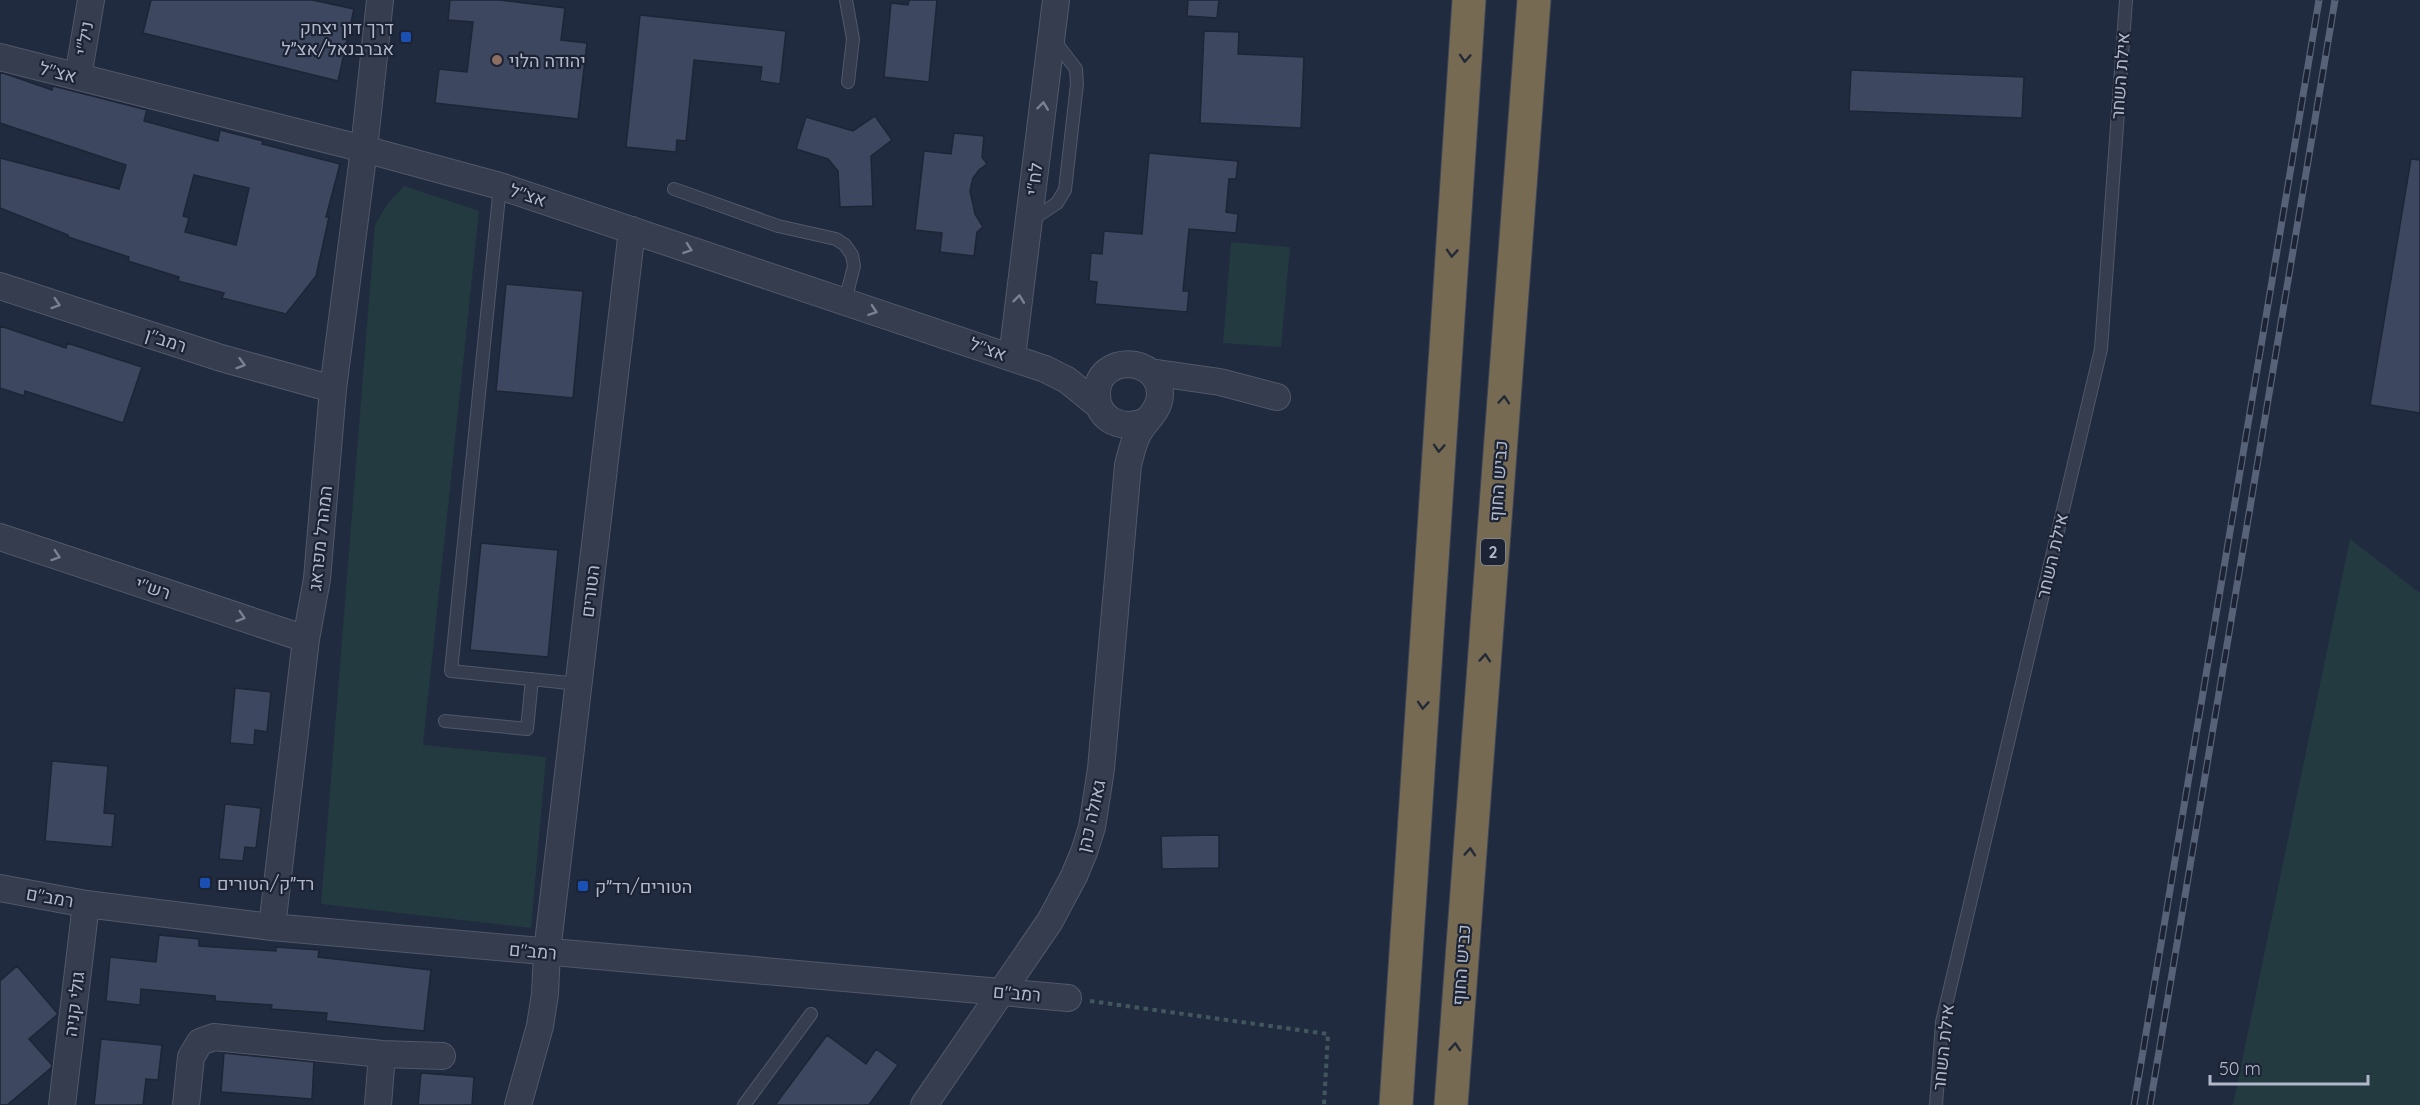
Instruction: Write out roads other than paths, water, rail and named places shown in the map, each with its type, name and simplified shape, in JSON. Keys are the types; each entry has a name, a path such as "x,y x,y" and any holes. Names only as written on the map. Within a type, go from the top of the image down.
{"highway":[{"path":"1396,1105 1469,0"},
{"name":"כביש החוף","path":"1451,1105 1534,0"}],"street":[{"name":"ניל\"י","path":"78,77 91,0"},
{"name":"המהרל מפראג","path":"272,927 306,639 317,579 333,389 364,149 380,0"},
{"name":"לח\"י","path":"1012,357 1056,0"},
{"name":"אצ\"ל","path":"0,57 364,149 500,186 1045,369 1067,380 1103,412"},
{"name":"הטורים","path":"518,1105 540,1026 545,994 547,952 632,230"},
{"name":"רמב\"ן","path":"0,286 221,358 333,389"},
{"path":"1199,379 1176,389 1136,425 1126,426 1116,424 1103,412 1097,389 1107,371 1117,365 1127,363 1137,364 1150,372 1199,379 1220,382 1277,397"},
{"name":"אצ\"ל","path":"1045,369 1081,369 1117,365"},
{"path":"1150,372 1158,385 1152,413"},
{"name":"גאולה כהן","path":"1103,412 1119,445 1127,483"},
{"name":"גאולה כהן","path":"924,1105 1003,992 1063,898 1074,876 1092,827 1101,769 1127,483 1137,434 1152,413"},
{"name":"רש\"י","path":"0,537 306,639"},
{"name":"רמב\"ם","path":"0,888 86,904 272,927 1068,998"},
{"name":"גולי קניה","path":"62,1105 86,904"},
{"path":"186,1105 191,1057 200,1042 214,1037 382,1054 442,1056"},
{"path":"378,1105 382,1054"}],"lane":[{"path":"846,0 853,39 848,82"},
{"name":"אילת השחר","path":"1936,1105 1942,1022 2101,349 2126,0"},
{"path":"500,186 451,671 579,684"},
{"path":"674,189 778,226 836,239 845,245 852,255 853,276 845,301"},
{"path":"446,721 527,729 532,679"},
{"path":"744,1105 811,1014"}],"railway":[{"path":"2134,1105 2319,0"},
{"path":"2150,1105 2335,0"}],"place":[{"name":"דרך דון יצחק אברבנאל/אצ״ל","path":"406,37"},
{"name":"יהודה הלוי","path":"497,60"},
{"name":"רד״ק/הטורים","path":"205,883"},
{"name":"הטורים/רד״ק","path":"583,886"}]}
